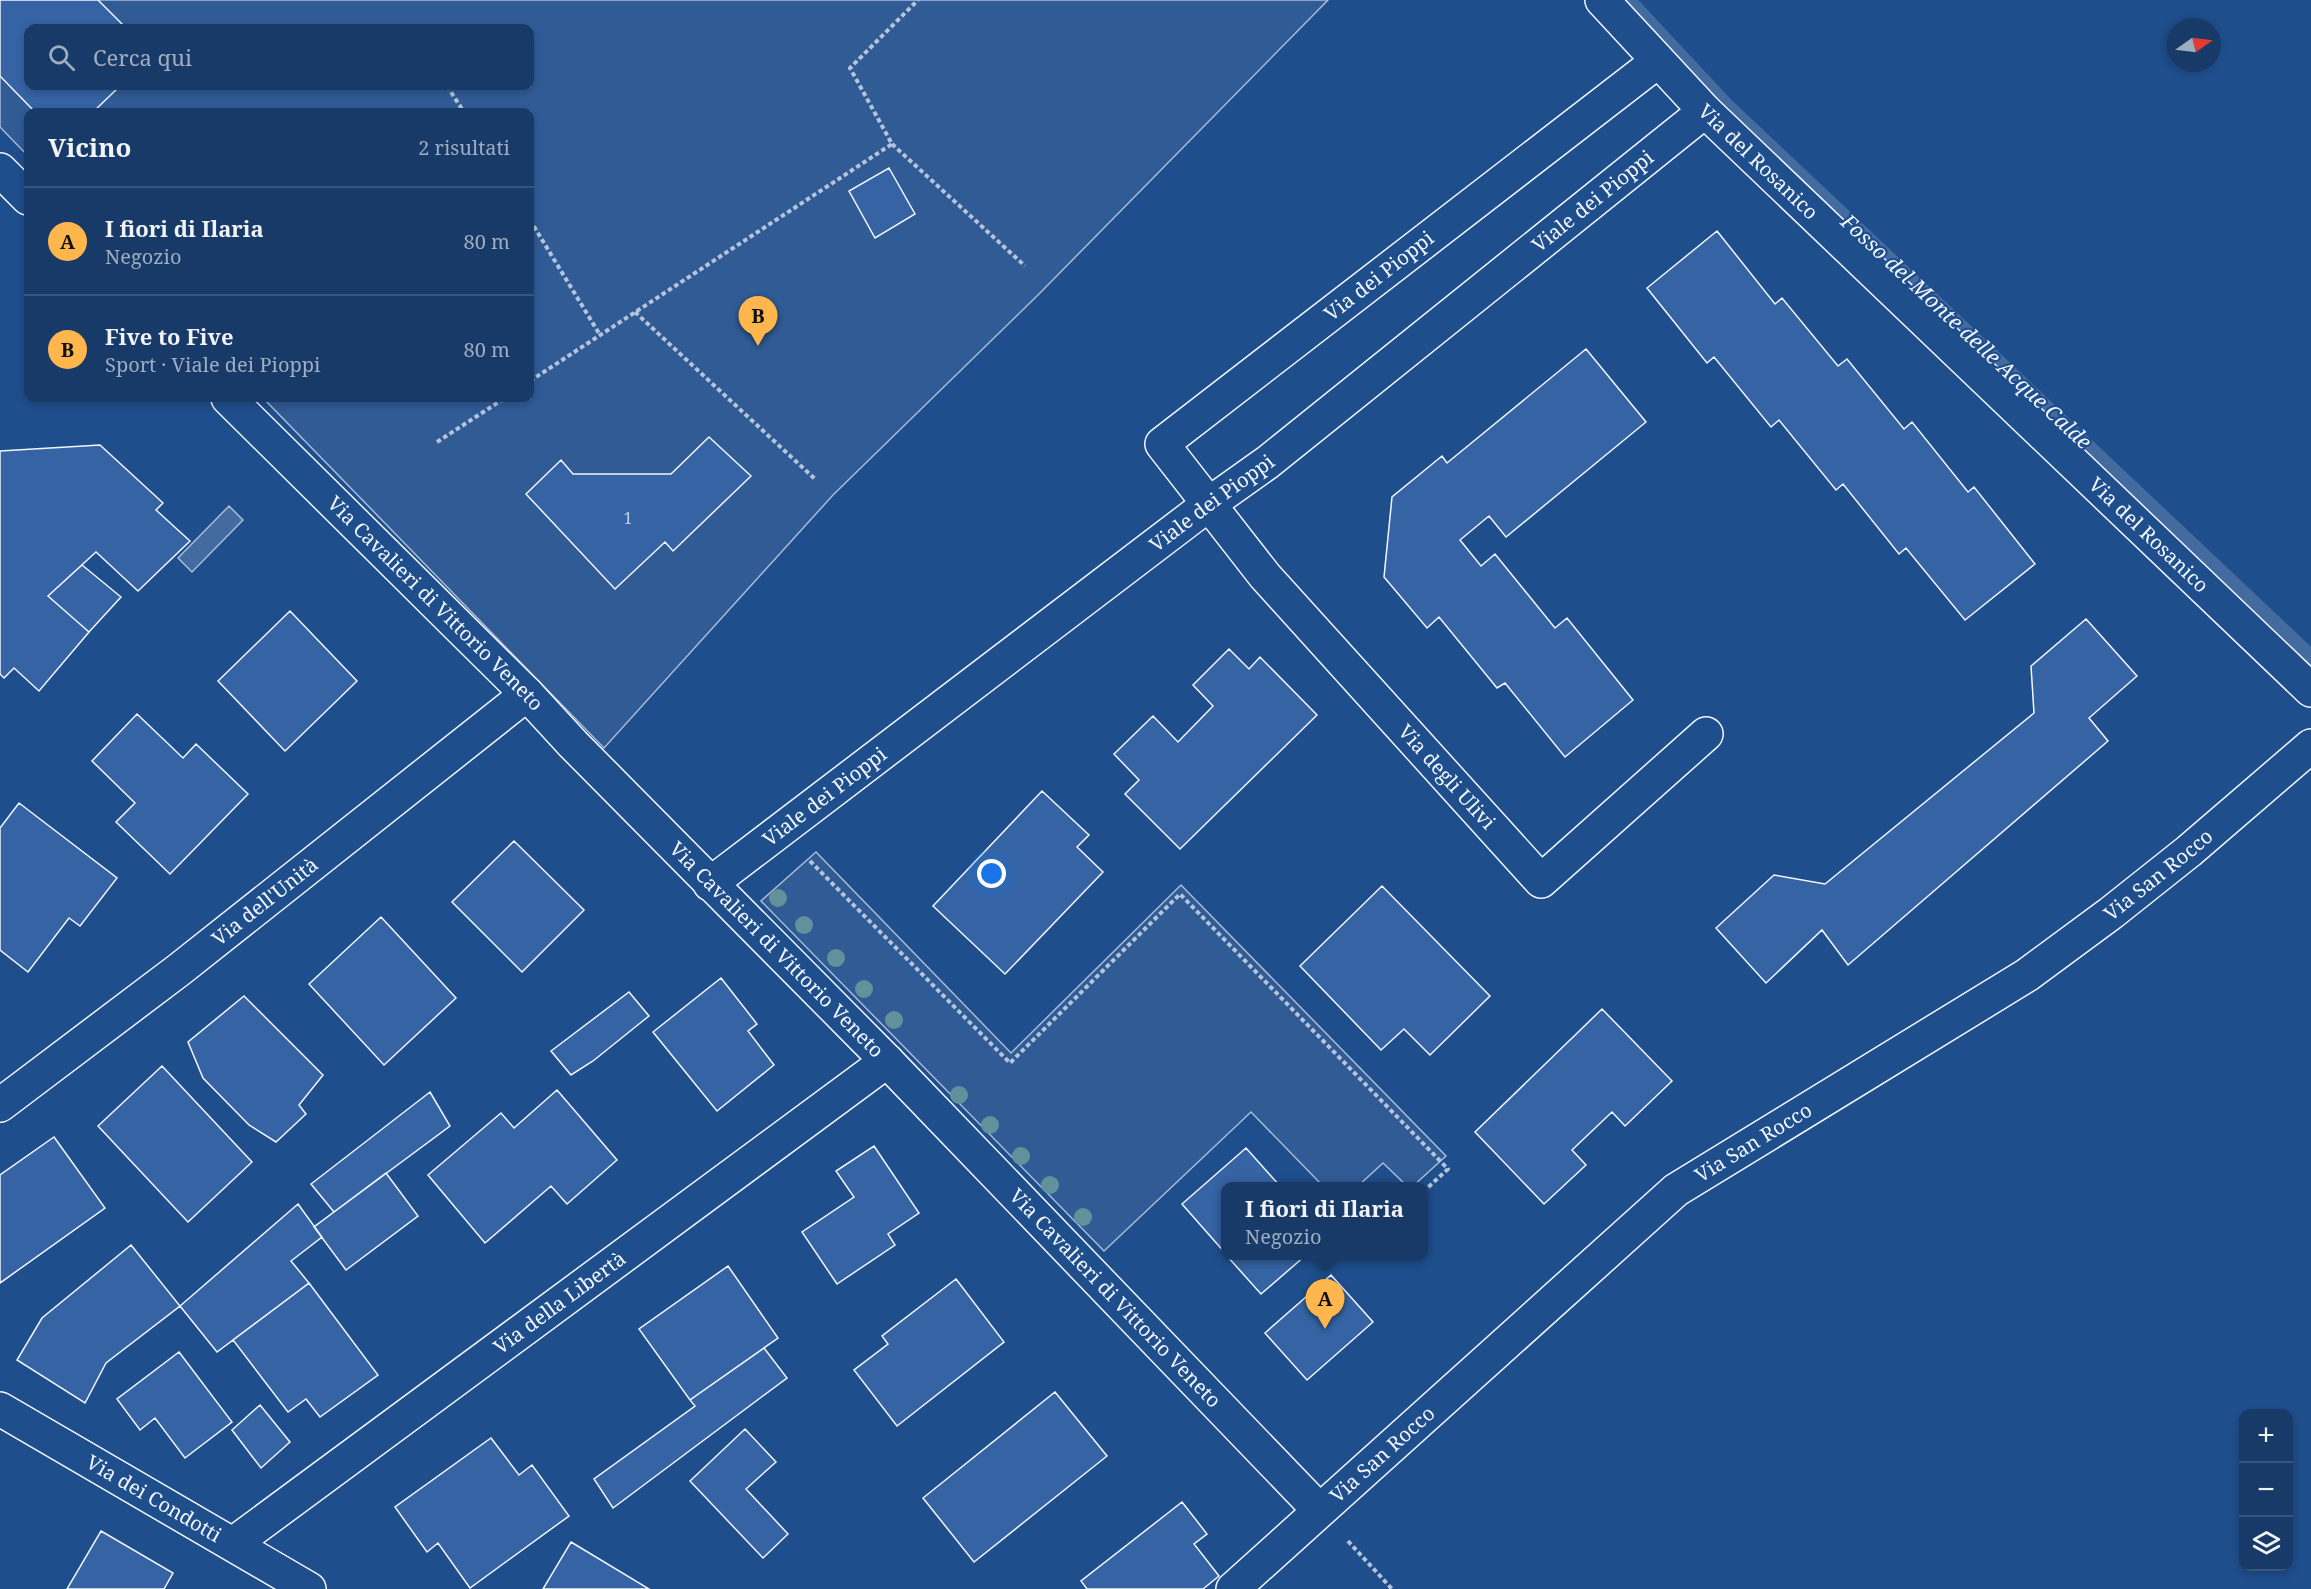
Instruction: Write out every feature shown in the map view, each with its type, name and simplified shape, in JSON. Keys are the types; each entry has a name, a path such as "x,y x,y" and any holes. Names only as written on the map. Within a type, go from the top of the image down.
{"street":[{"name":"Via del Rosanico","path":"1602,0 1705,111 2311,690"},
{"name":"Via dei Pioppi","path":"1209,504 1162,444 1658,61"},
{"name":"Viale dei Pioppi","path":"710,884 1209,504 1268,462 1705,111"},
{"path":"0,170 24,194"},
{"name":"Via Cavalieri di Vittorio Veneto","path":"232,402 527,694 710,884 887,1061 1319,1510"},
{"name":"Via degli Ulivi","path":"1209,504 1265,576 1541,881 1706,734"},
{"name":"Via dell'Unità","path":"0,1105 180,969 527,694"},
{"name":"Via San Rocco","path":"1233,1589 1676,1190 2027,975 2111,913 2189,851 2311,746"},
{"name":"Via della Libertà","path":"233,1544 887,1061"},
{"name":"Via dei Condotti","path":"0,1408 78,1456 309,1589"}],"path":[{"path":"918,0 850,68 892,144 1025,266"},
{"path":"450,90 461,108"},
{"path":"534,378 892,144"},
{"path":"534,227 600,335"},
{"path":"635,312 815,479"},
{"path":"437,442 499,402"},
{"path":"781,831 1010,1063 1180,894 1448,1169 1428,1187"},
{"path":"1319,1510 1392,1589"}],"shaded area":[{"path":"0,0 1328,0 1038,295 833,495 604,748 267,402 534,402 534,108 24,108 24,152 0,127"},
{"path":"229,506 243,520 192,572 178,558"},
{"path":"816,852 1011,1053 1181,885 1446,1156 1417,1182 1403,1182 1383,1163 1362,1182 1319,1182 1251,1112 1104,1251 761,901"}],"building":[{"path":"0,0 98,0 122,24 24,24 24,90 116,90 97,108 31,108 0,76"},
{"path":"889,168 915,214 875,238 849,191"},
{"path":"1717,231 1775,304 1782,298 1838,366 1847,359 1904,429 1912,422 1968,492 1974,487 2035,564 1965,620 1906,548 1899,554 1843,484 1836,490 1779,420 1771,427 1714,357 1707,363 1647,288"},
{"path":"1586,349 1646,422 1506,537 1489,516 1460,540 1481,566 1495,554 1555,628 1567,618 1633,700 1565,757 1505,683 1497,688 1439,617 1427,628 1384,577 1392,497 1442,456 1447,463"},
{"path":"709,437 751,476 673,551 665,542 615,589 526,494 561,460 573,474 671,474"},
{"path":"100,445 163,503 156,510 190,541 138,591 96,552 48,596 89,632 39,691 14,668 4,678 0,674 0,451"},
{"path":"82,565 121,597 89,632 48,596"},
{"path":"290,611 357,681 285,751 218,681"},
{"path":"2086,619 2137,676 2089,718 2108,741 1848,965 1822,930 1766,983 1716,928 1774,875 1825,884 2034,713 2031,666"},
{"path":"1229,649 1249,669 1260,657 1317,715 1180,849 1125,794 1139,780 1114,754 1153,716 1178,742 1213,706 1193,685"},
{"path":"137,714 183,758 196,744 248,794 170,874 116,822 135,803 92,761"},
{"path":"1042,791 1089,835 1077,847 1103,872 1005,974 933,906"},
{"path":"19,803 117,878 80,926 69,918 28,972 0,950 0,828"},
{"path":"514,841 584,910 522,972 452,902"},
{"path":"1382,886 1490,996 1430,1055 1404,1029 1381,1050 1300,966"},
{"path":"381,917 456,998 384,1065 309,984"},
{"path":"721,978 757,1024 748,1031 774,1065 717,1111 653,1032"},
{"path":"629,992 649,1016 593,1061 571,1075 551,1051"},
{"path":"244,996 323,1075 299,1105 306,1114 276,1142 249,1125 203,1078 188,1042"},
{"path":"1602,1009 1672,1081 1625,1126 1612,1112 1572,1150 1586,1165 1544,1204 1475,1132"},
{"path":"162,1066 252,1162 188,1222 98,1126"},
{"path":"557,1090 617,1160 567,1204 551,1186 485,1243 428,1175 501,1113 514,1128"},
{"path":"430,1092 450,1126 334,1212 311,1184"},
{"path":"54,1137 105,1208 0,1283 0,1175"},
{"path":"874,1146 919,1213 888,1234 895,1245 837,1284 802,1232 854,1197 836,1171"},
{"path":"1246,1148 1276,1182 1221,1182 1221,1248 1182,1204"},
{"path":"386,1173 418,1216 346,1270 314,1227"},
{"path":"298,1204 322,1237 291,1261 309,1283 217,1352 180,1306"},
{"path":"131,1245 180,1306 106,1363 85,1403 17,1360 42,1318"},
{"path":"1231,1260 1300,1260 1261,1294"},
{"path":"728,1266 778,1338 690,1400 639,1329"},
{"path":"1331,1275 1373,1322 1307,1380 1265,1333"},
{"path":"956,1279 1004,1342 897,1426 854,1370 888,1344 882,1336"},
{"path":"309,1283 378,1375 320,1417 306,1399 288,1412 233,1340"},
{"path":"764,1348 787,1378 613,1508 594,1479 695,1406 690,1400"},
{"path":"179,1352 232,1422 185,1458 155,1418 140,1430 117,1399"},
{"path":"1055,1392 1107,1456 974,1562 923,1498"},
{"path":"260,1405 290,1442 261,1468 232,1430"},
{"path":"745,1429 776,1462 746,1489 788,1534 763,1558 690,1481"},
{"path":"491,1438 519,1475 532,1465 569,1516 470,1588 438,1543 427,1552 395,1507"},
{"path":"1182,1502 1207,1534 1194,1544 1219,1576 1203,1589 1087,1589 1081,1581"},
{"path":"101,1531 173,1573 164,1589 67,1589"},
{"path":"571,1542 649,1589 543,1589"}],"waterway":[{"name":"Fosso del Monte delle Acque Calde","path":"1628,0 1728,107 2311,657"}],"place":[{"name":"Five to Five","path":"758,346"},
{"name":"I fiori di Ilaria","path":"1325,1329"}]}
